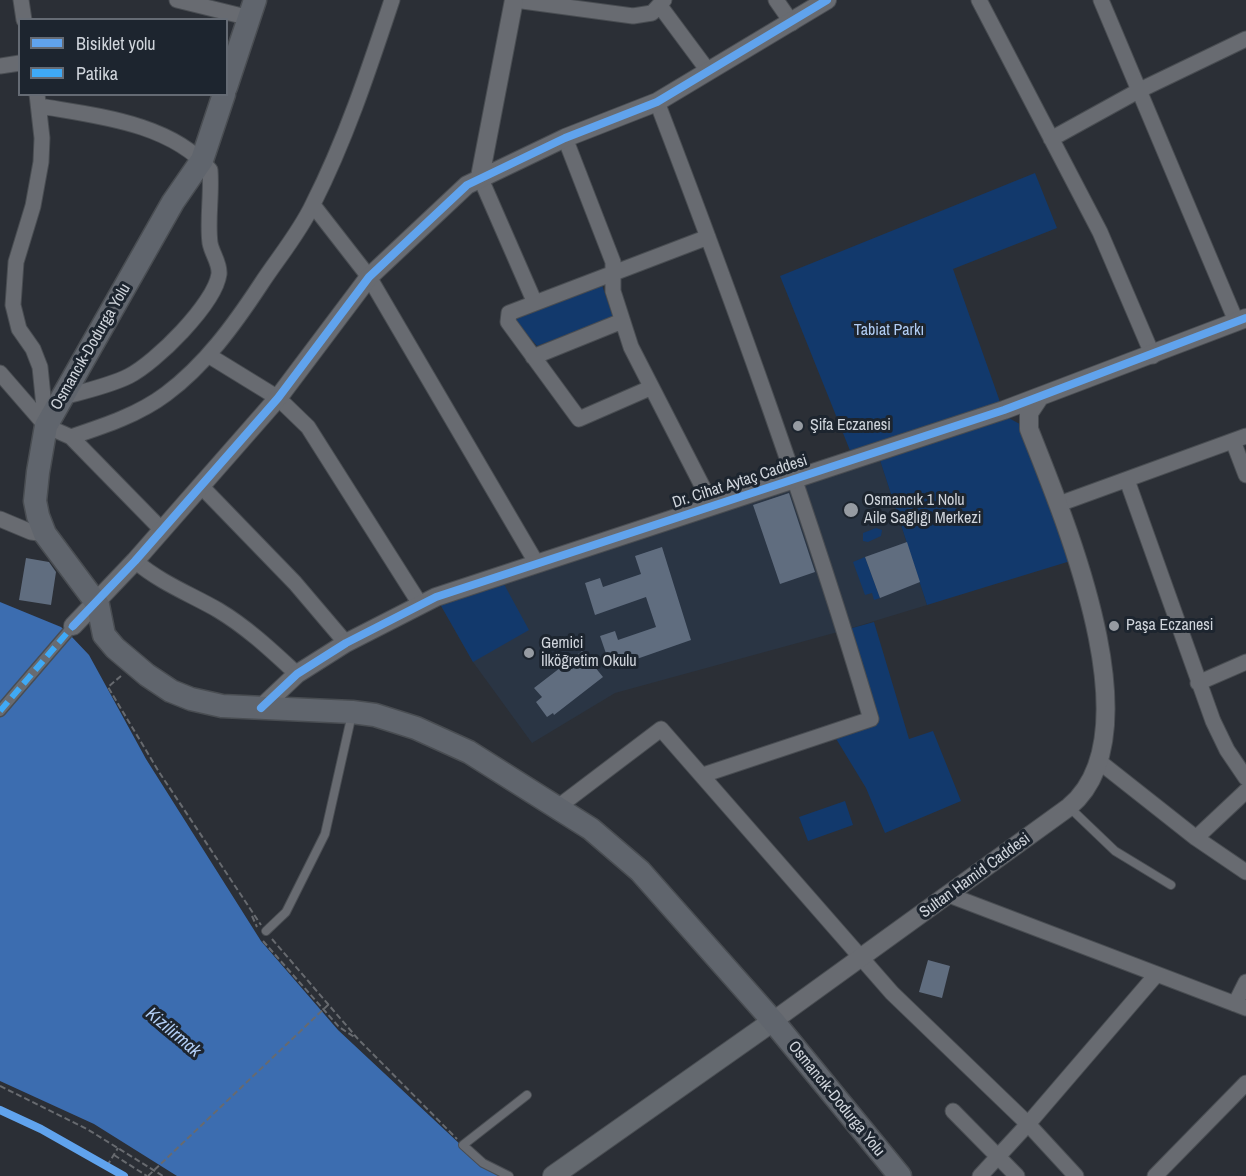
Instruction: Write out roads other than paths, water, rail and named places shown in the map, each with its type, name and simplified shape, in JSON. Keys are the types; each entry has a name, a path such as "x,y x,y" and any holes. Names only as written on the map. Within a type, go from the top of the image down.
{"main road":[{"path":"228,81 253,9"},
{"name":"Osmancık-Dodurga Yolu","path":"223,96 202,160 173,202 46,426 35,501 45,534 96,602 100,626 107,639 162,686 191,699 213,705 352,712 397,721 439,737 469,752 558,807 627,856 773,1021 900,1176"},
{"name":"Sultan Hamid Caddesi","path":"553,1176 773,1021"}],"street":[{"path":"21,0 24,18"},
{"path":"177,0 253,9"},
{"path":"71,437 114,423 164,396 208,355 248,305 313,206 359,96 392,0"},
{"path":"535,303 480,177 515,0 633,16 652,14 662,3 709,72"},
{"path":"776,0 792,23"},
{"path":"0,711 73,626 135,561 278,398 369,277 455,195 480,177 565,138 657,102 827,0"},
{"path":"979,0 1100,232 1153,356"},
{"path":"1101,0 1138,91 1241,320"},
{"path":"1051,139 1138,91 1246,39"},
{"path":"0,66 18,63"},
{"path":"46,426 40,367 33,350 19,329 13,305 16,262 35,195 41,162 38,100 148,130 186,146 202,160 210,170 210,245 216,258 219,274 213,288 189,324 142,368 129,376 63,397"},
{"path":"657,102 795,478 871,719 703,775"},
{"path":"565,138 613,262 614,291 622,321 650,388 712,506"},
{"path":"313,206 369,277 537,564"},
{"path":"650,388 579,419 508,322 509,313 708,237"},
{"name":"Dr. Cihat Aytaç Caddesi","path":"261,708 297,674 346,643 420,604 472,583 537,564 989,416 1153,356 1241,320"},
{"path":"533,357 622,321"},
{"path":"208,355 278,398 298,415 317,440 420,604"},
{"path":"0,373 46,426 71,437 162,530"},
{"path":"989,416 1005,416 1029,429 1029,413 1039,398"},
{"name":"Sultan Hamid Caddesi","path":"773,1021 1070,807 1089,787 1101,763 1106,713 1104,663 1077,559 1059,504 1029,429"},
{"path":"1059,504 1240,438 1246,475"},
{"path":"1126,480 1198,683 1227,750 1246,778"},
{"path":"201,486 295,583 346,643"},
{"path":"0,519 31,532 45,534"},
{"path":"135,561 162,582 217,610 247,629 297,674"},
{"path":"1198,683 1246,662"},
{"path":"558,807 661,729 892,993 1028,1124 1076,1176"},
{"path":"1101,763 1196,838 1246,872"},
{"path":"1196,838 1246,790"},
{"path":"949,895 1241,1006 1246,982"},
{"path":"980,1176 1028,1124 1156,975"},
{"path":"1155,1176 1246,1083"},
{"path":"952,1111 1017,1176"}],"lane":[{"path":"262,933 286,912 325,834 352,712"},
{"path":"1070,807 1115,851 1172,885"},
{"path":"509,1176 483,1163 463,1145 527,1095"}],"water":[{"name":"Kizilirmak","path":"0,602 61,627 89,655 146,759 261,941 338,1030 462,1146 509,1176 177,1176 94,1124 0,1081"}],"place":[{"name":"Şifa Eczanesi","path":"798,426"},
{"name":"Osmancık 1 Nolu Aile Sağlığı Merkezi","path":"851,510"},
{"name":"Paşa Eczanesi","path":"1114,626"},
{"name":"Gemici İlköğretim Okulu","path":"529,653"}],"park label":[{"name":"Tabiat Parkı","path":"889,331"}]}
